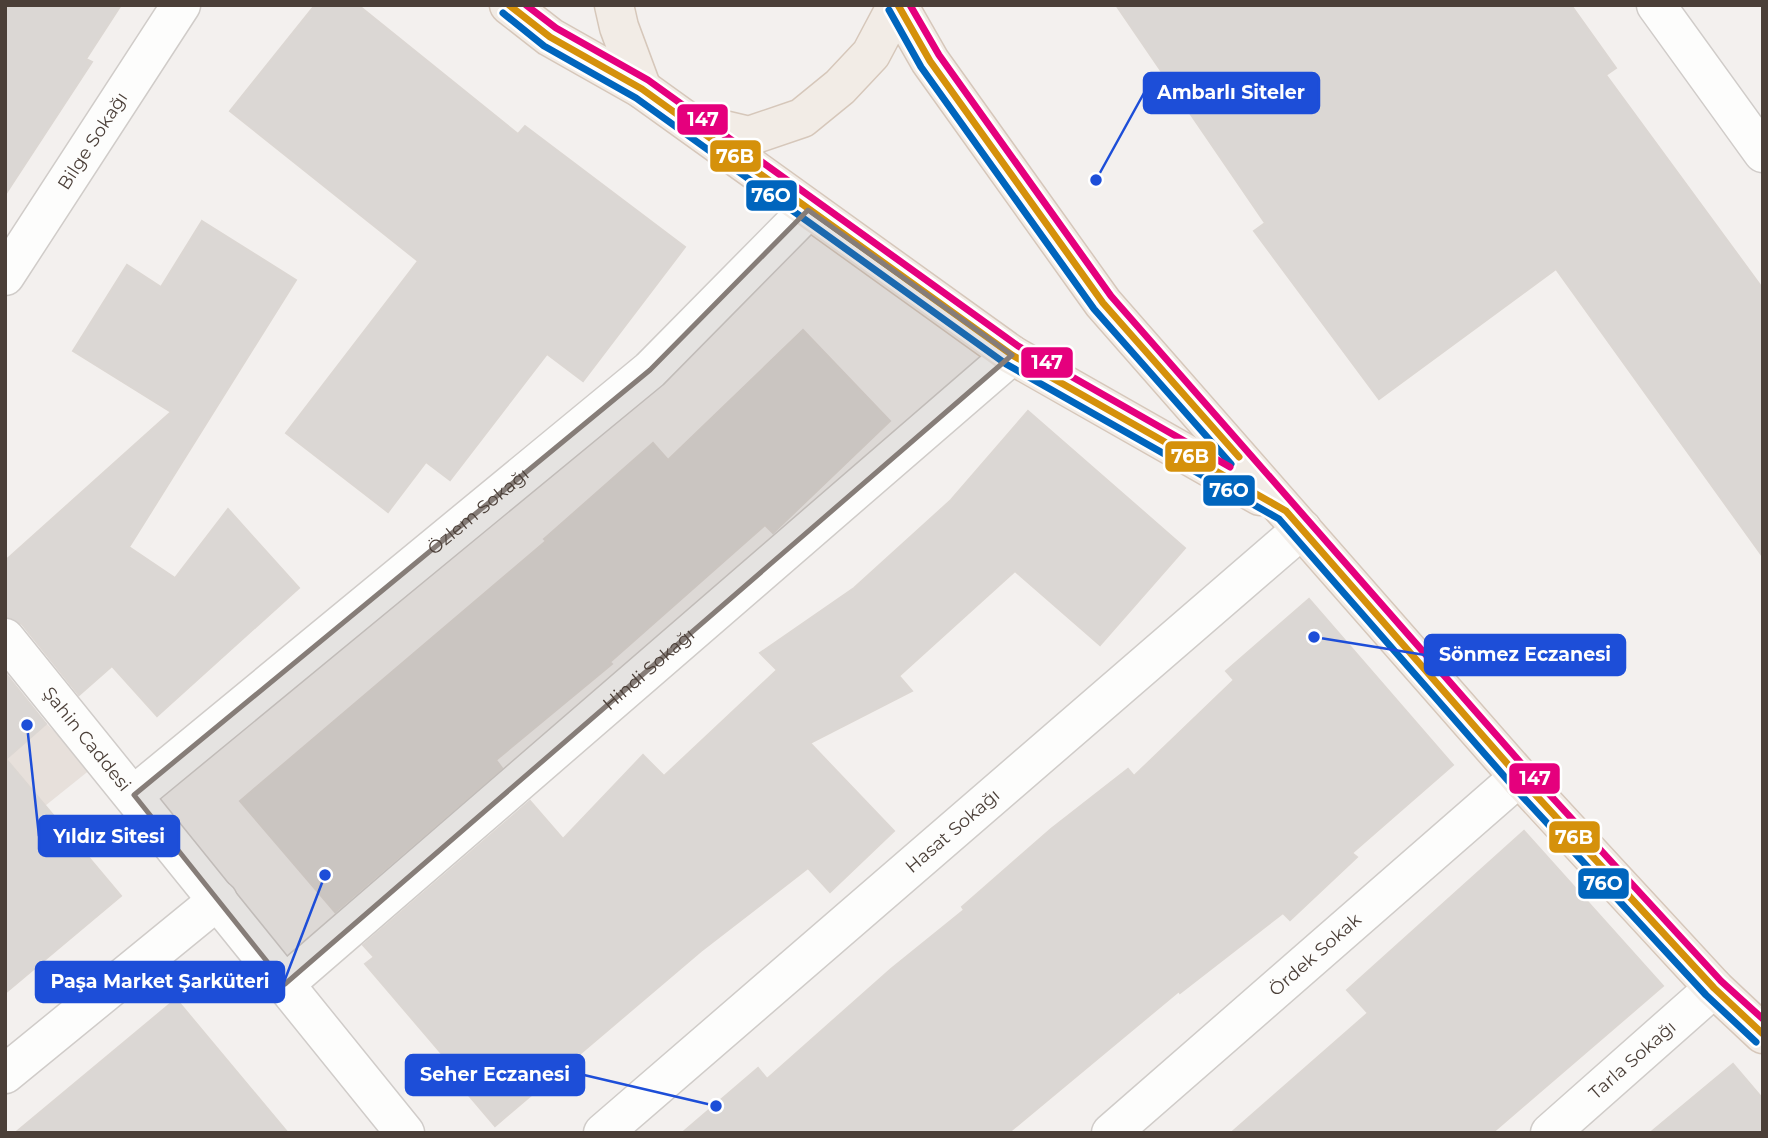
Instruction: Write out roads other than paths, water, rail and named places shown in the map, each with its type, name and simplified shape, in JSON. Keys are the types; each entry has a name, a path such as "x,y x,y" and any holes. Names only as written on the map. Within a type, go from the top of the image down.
{"main road":[{"path":"509,5 550,37 642,89 1012,355 1294,520"},
{"path":"614,5 642,89"},
{"path":"682,120 749,136 802,118 839,87 871,54 897,5"},
{"path":"897,5 930,61 1103,303 1519,777 1714,988 1763,1034"}],"street":[{"name":"Bilge Sokağı","path":"5,276 181,5"},
{"path":"1657,5 1763,153"},
{"name":"Özlem Sokağı","path":"134,795 650,370 808,210"},
{"name":"Hindi Sokağı","path":"285,984 1012,355"},
{"name":"Hasat Sokağı","path":"603,1133 1294,520"},
{"name":"Şahin Caddesi","path":"5,638 405,1133"},
{"name":"Ördek Sokak","path":"1111,1133 1519,777"},
{"path":"5,1074 218,900"},
{"name":"Tarla Sokağı","path":"1549,1133 1714,988"}],"place":[{"name":"Ambarlı Siteler","path":"1096,180"},
{"name":"Sönmez Eczanesi","path":"1314,637"},
{"name":"Yıldız Sitesi","path":"27,725"},
{"name":"Paşa Market Şarküteri","path":"325,875"},
{"name":"Seher Eczanesi","path":"716,1106"}]}
